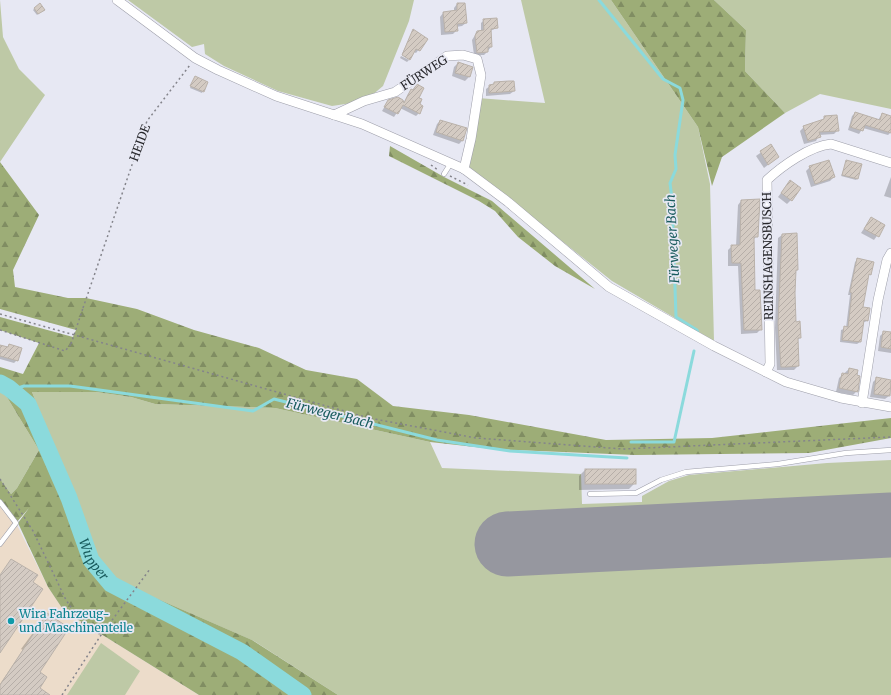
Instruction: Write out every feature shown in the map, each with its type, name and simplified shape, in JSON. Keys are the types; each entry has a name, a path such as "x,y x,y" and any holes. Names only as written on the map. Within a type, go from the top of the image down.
{"street":[{"path":"117,0 195,58 276,96 362,124 464,169 508,202 609,287 714,346 786,382 862,403 891,407"},
{"name":"FÜRWEG","path":"334,115 364,101 395,92 447,56 463,56 477,59 481,75 471,139 464,169"},
{"name":"REINSHAGENSBUSCH","path":"766,372 770,364 767,180 778,170 820,145 830,144 891,163"},
{"path":"862,403 878,300 887,260 891,253"}],"lane":[{"path":"444,174 451,162"},
{"path":"590,494 636,493 661,480 686,472 778,464 846,453 891,450"},
{"path":"0,502 16,523 0,544"}],"path":[{"name":"HEIDE","path":"0,330 65,351 71,344 147,122 195,58"},
{"path":"0,314 369,418 476,438 623,449 891,437"},
{"path":"0,479 33,531 66,600 81,622 101,635"},
{"path":"62,695 101,635 150,569"}],"shaded area":[{"path":"0,502 16,523 48,587 64,611 199,695 0,695"}],"green space":[{"path":"0,0 3,37 19,69 45,95 0,162"},
{"path":"128,0 414,0 409,21 383,86 365,101 332,106 278,91 224,66 205,54 204,44 192,47"},
{"path":"521,0 611,0 698,127 710,184 714,341 612,281 469,167 478,98 545,103"},
{"path":"611,0 714,0 746,30 745,71 785,113 722,157 712,186 698,127"},
{"path":"714,0 891,0 891,109 820,94 785,113 745,71 746,30"},
{"path":"390,146 444,177 492,201 595,289 555,266 518,237 495,211 479,201 389,156"},
{"path":"0,162 39,215 13,270 15,287 68,298 86,298 137,309 194,330 259,348 306,370 357,379 393,406 469,415 606,440 712,438 891,418 891,438 809,453 635,455 493,449 430,442 275,408 155,404 131,397 96,392 32,392 98,556 115,578 142,592 252,640 338,695 199,695 64,611 48,587 18,523 29,508 16,523 0,502 0,479 11,494 17,488 39,450 5,394 0,392 0,367 23,374 39,343 0,330 0,317 73,337 76,330 0,309"},
{"path":"0,392 5,394 39,450 17,488 11,494 0,479"},
{"path":"32,392 96,392 131,397 155,404 275,408 430,442 442,468 581,474 582,504 642,502 642,496 669,481 689,475 827,463 891,460 891,695 338,695 254,641 142,592 115,578 98,556"},
{"path":"101,643 140,671 125,695 67,695"}],"building":[{"path":"40,3 45,10 38,14 34,8"},
{"path":"457,3 465,3 467,23 457,24 458,31 445,32 443,12 457,10"},
{"path":"497,18 498,28 491,29 492,47 488,47 488,52 477,53 475,36 477,31 484,30 483,19"},
{"path":"413,29 428,39 420,51 416,49 410,60 402,55"},
{"path":"458,62 473,67 470,77 455,73"},
{"path":"195,76 208,82 204,92 190,86"},
{"path":"514,81 515,91 489,93 489,85 494,84 494,82"},
{"path":"417,84 424,88 419,98 422,99 420,104 423,106 420,114 403,105 398,114 384,107 388,100 398,97 403,100 404,103 411,89 413,90"},
{"path":"855,112 880,120 882,113 891,116 891,133 865,125 863,131 850,127"},
{"path":"837,115 839,131 819,132 821,137 808,141 803,126 824,119 824,116"},
{"path":"440,120 467,128 463,141 436,132"},
{"path":"771,144 779,157 768,165 760,151"},
{"path":"829,160 835,177 815,184 809,166"},
{"path":"846,160 862,164 858,179 842,175"},
{"path":"790,180 801,188 792,201 781,193"},
{"path":"760,199 758,237 754,237 755,290 760,290 762,330 744,330 741,263 732,263 731,245 740,245 741,200"},
{"path":"871,217 885,225 879,237 864,229"},
{"path":"797,233 798,270 796,270 795,293 796,322 800,321 801,338 798,338 799,366 781,367 778,324 782,234"},
{"path":"857,258 874,262 871,275 869,274 863,307 870,308 868,321 864,320 861,342 842,340 844,326 848,327 852,293 850,292"},
{"path":"883,331 891,332 891,349 881,347"},
{"path":"9,344 22,348 18,361 0,356 0,345 8,347"},
{"path":"849,368 858,370 857,375 860,376 858,392 839,388 842,373 848,374"},
{"path":"876,377 891,380 890,396 874,394"},
{"path":"585,469 636,469 636,484 585,484"},
{"name":"Wira Fahrzeug- und Maschinenteile","path":"11,559 38,575 33,582 43,589 0,653 0,575"},
{"path":"47,613 69,628 40,672 47,677 40,688 50,695 0,695 0,685"}],"waterway":[{"name":"Fürweger Bach","path":"599,0 663,79 680,88 683,100 675,155 676,169 670,183 672,199 676,317 697,330 698,333"},
{"name":"Fürweger Bach","path":"631,442 674,442 694,351"},
{"name":"Wupper","path":"0,383 9,388 28,404 69,498 91,560 111,584 242,652 303,695"},
{"name":"Fürweger Bach","path":"12,390 24,386 70,386 253,411 274,399 437,440 510,451 627,458"}],"runway":[{"path":"507,544 891,525"}],"place":[{"name":"Wira Fahrzeug- und Maschinenteile","path":"11,621"}]}
